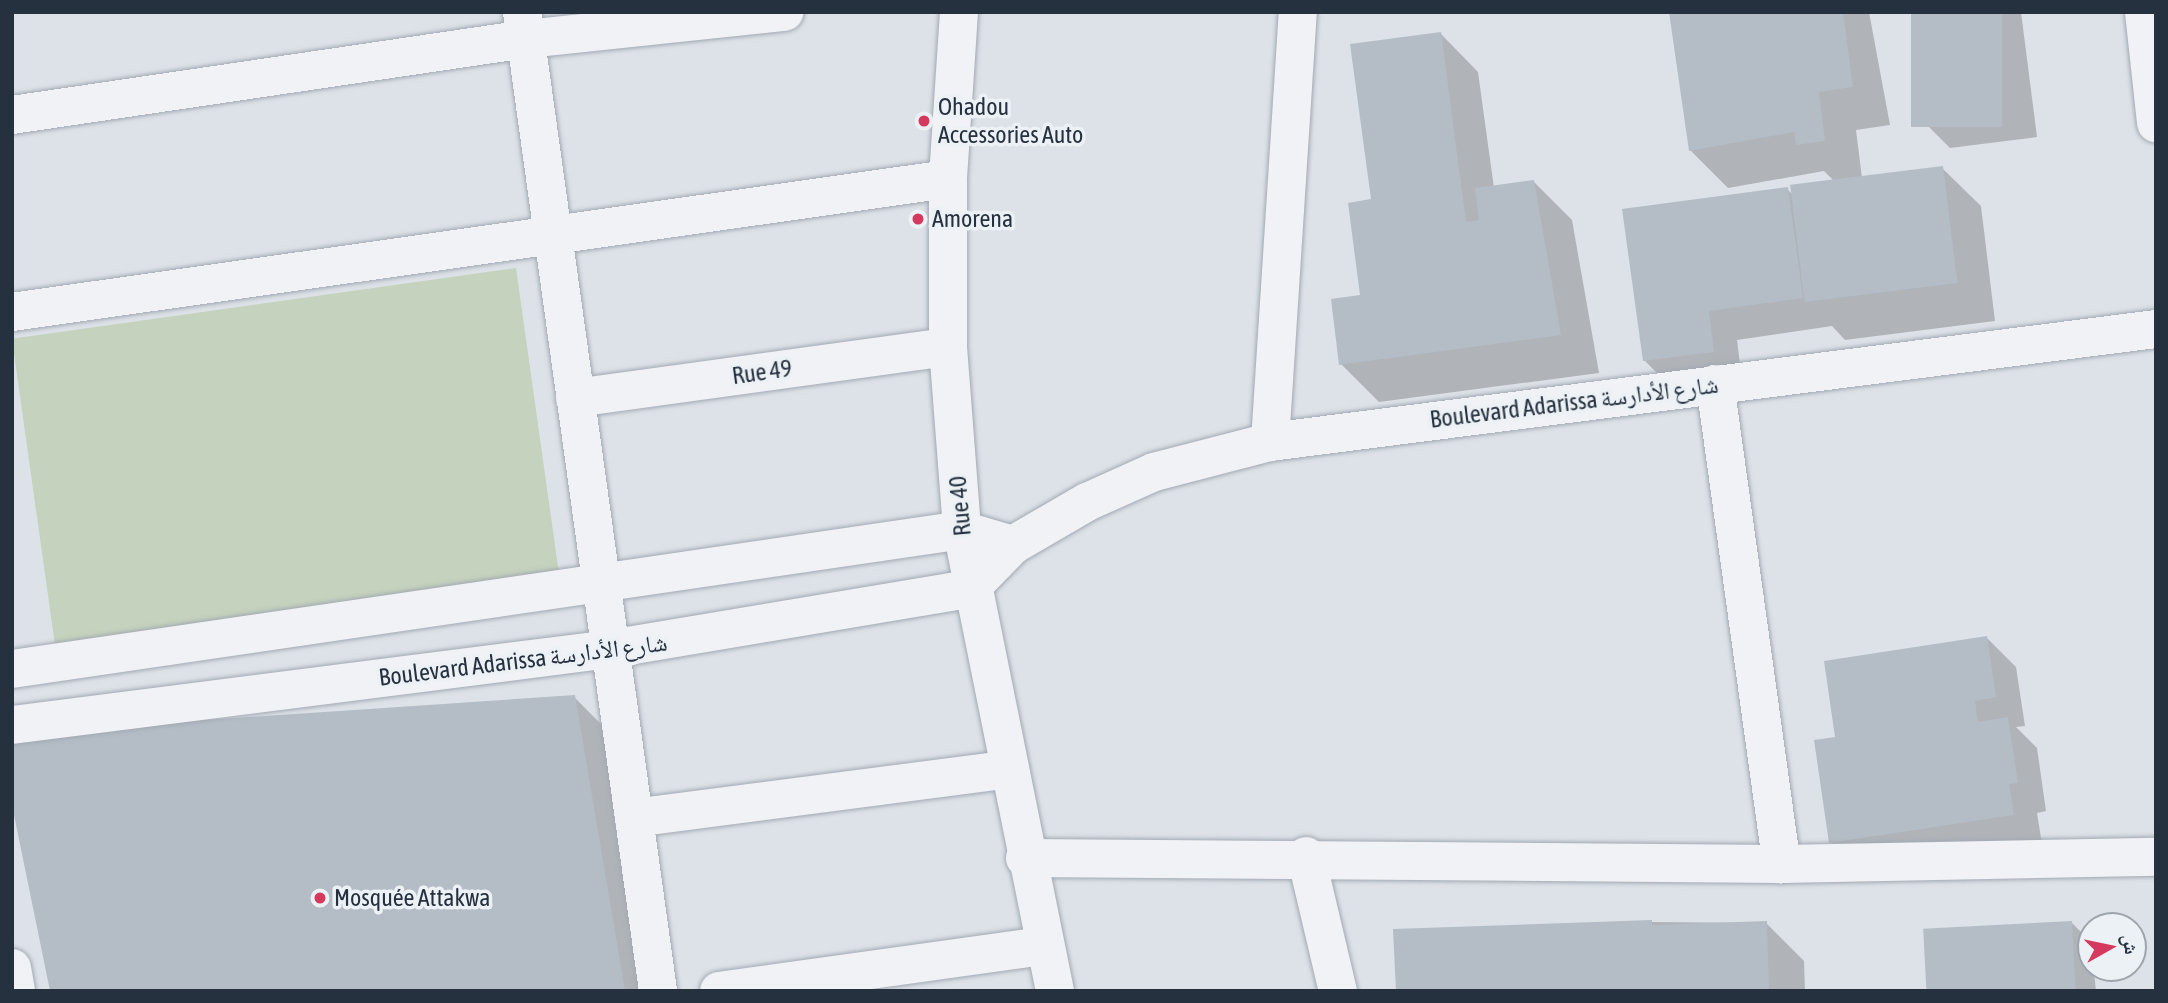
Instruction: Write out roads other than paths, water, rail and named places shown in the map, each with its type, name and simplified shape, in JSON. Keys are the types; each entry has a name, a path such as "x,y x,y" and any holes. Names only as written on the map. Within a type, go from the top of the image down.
{"street":[{"path":"12,116 524,26 785,12"},
{"name":"Rue 40","path":"959,12 948,179 948,347 962,530 970,589 1055,991"},
{"path":"1270,442 1298,12"},
{"path":"2144,12 2156,123"},
{"path":"524,26 658,991"},
{"path":"12,312 948,179"},
{"name":"Boulevard Adarissa شارع الأدارسة","path":"12,726 610,649 970,589 1013,545 1154,471 1270,442 2156,330"},
{"name":"Rue 49","path":"575,398 948,347"},
{"path":"1715,384 1782,864"},
{"path":"12,669 601,585 962,530 1013,545"},
{"path":"634,818 1010,769"},
{"path":"1306,856 1338,991"},
{"path":"1025,858 1306,856 1782,864 2156,857"},
{"path":"719,991 1044,946"},
{"path":"12,968 16,991"}],"place":[{"name":"Ohadou Accessories Auto","path":"924,121"},
{"name":"Amorena","path":"918,219"},
{"name":"Mosquée Attakwa","path":"320,898"}]}
